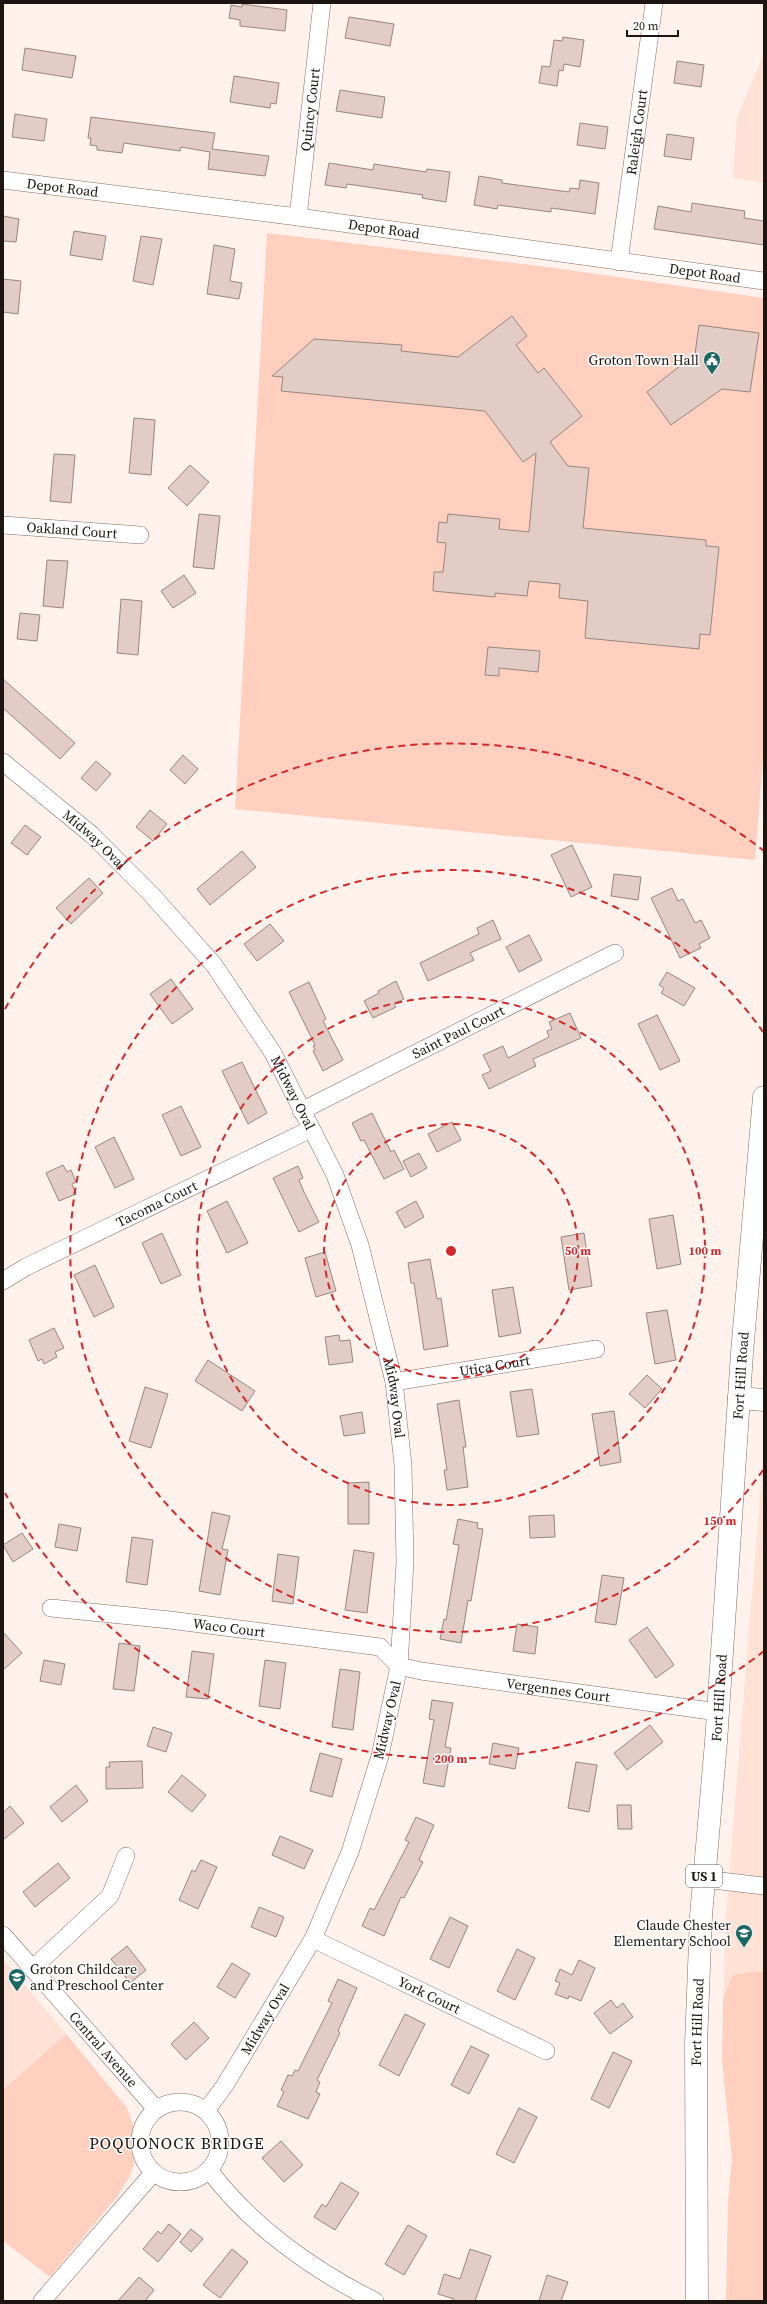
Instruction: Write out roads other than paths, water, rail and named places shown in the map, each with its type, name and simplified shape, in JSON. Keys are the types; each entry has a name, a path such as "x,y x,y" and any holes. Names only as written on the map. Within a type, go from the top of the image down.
{"main road":[{"name":"Fort Hill Road","path":"697,2301 696,2044 704,1879 718,1712 739,1398 764,1097"},
{"path":"739,1398 764,1400"}],"street":[{"name":"Quincy Court","path":"298,216 322,3"},
{"name":"Raleigh Court","path":"619,262 654,3"},
{"name":"Depot Road","path":"3,180 298,216 619,262 764,281"},
{"name":"Oakland Court","path":"3,525 140,535"},
{"name":"Midway Oval","path":"6,768 92,835 151,894 214,965 273,1052 301,1111 335,1175 360,1245 394,1382 403,1465 405,1562 399,1666 380,1756 350,1852 313,1939 233,2072 206,2111"},
{"name":"Saint Paul Court","path":"301,1111 615,953"},
{"name":"Tacoma Court","path":"3,1281 26,1267 311,1129"},
{"name":"Utica Court","path":"394,1382 596,1349"},
{"name":"Waco Court","path":"51,1608 170,1620 380,1647 399,1666"},
{"name":"Vergennes Court","path":"399,1666 421,1671 559,1692 718,1712"},
{"path":"32,1969 110,1896 126,1856"},
{"path":"704,1879 764,1886"},
{"name":"Central Avenue","path":"3,1935 156,2109"},
{"name":"York Court","path":"313,1939 546,2051"},
{"path":"179,2101 194,2104 206,2111 217,2124 221,2140 218,2156 209,2170 192,2180 179,2182 166,2180 154,2172 143,2158 140,2140 145,2123 156,2109 169,2103 179,2101"},
{"path":"209,2170 228,2196 296,2254 375,2301"},
{"path":"42,2301 154,2172"}],"place":[{"name":"Groton Town Hall","path":"712,375"},
{"name":"Claude Chester Elementary School","path":"744,1948"},
{"name":"Groton Childcare and Preschool Center","path":"17,1992"}],"district":[{"name":"POQUONOCK BRIDGE","path":"177,2143"}]}
